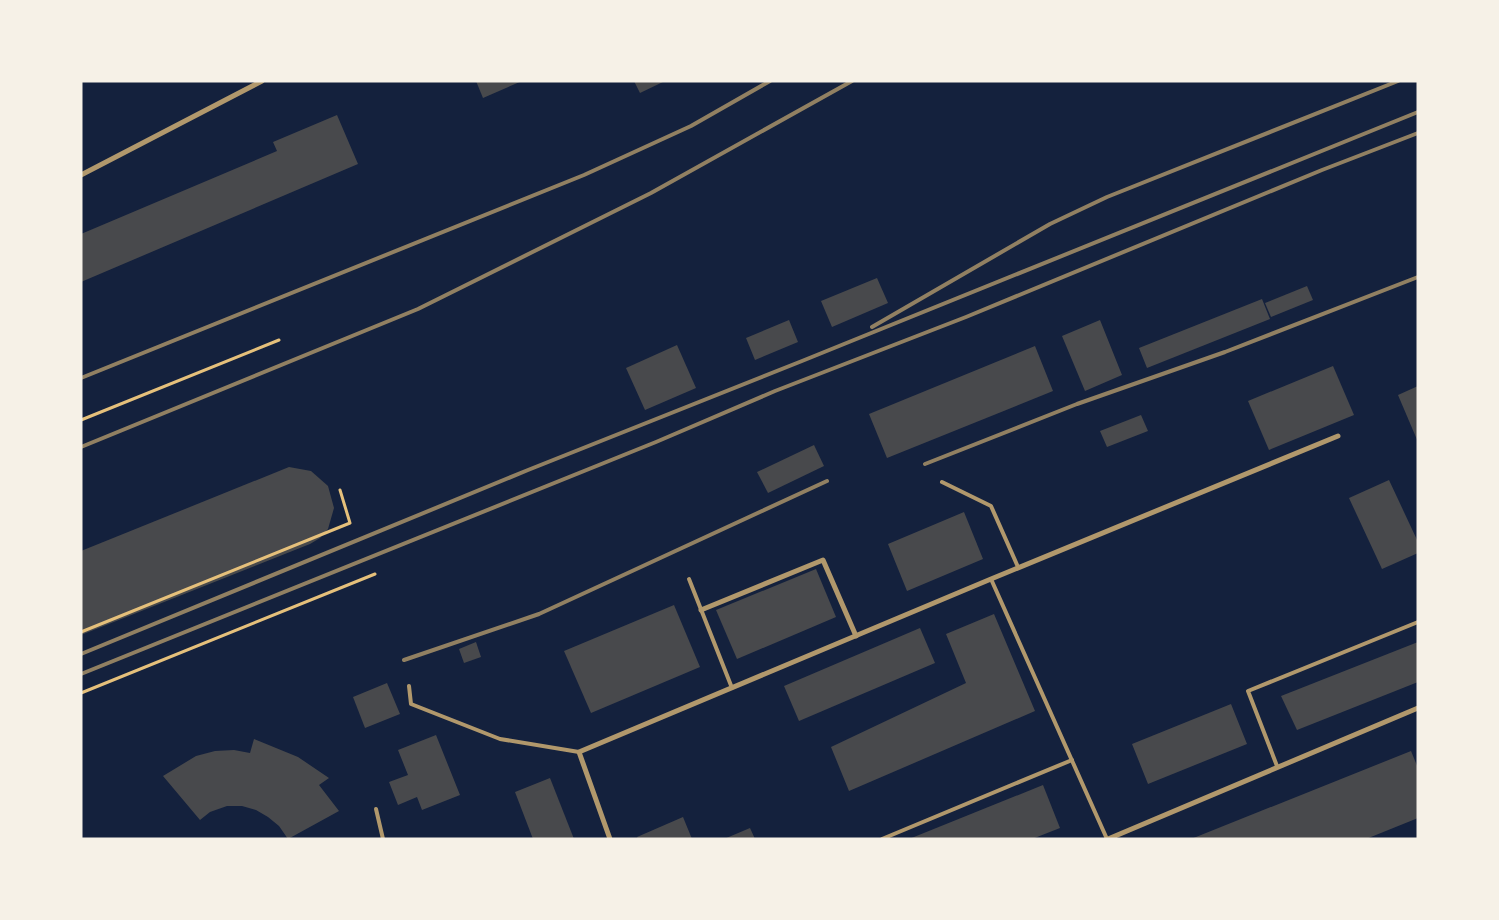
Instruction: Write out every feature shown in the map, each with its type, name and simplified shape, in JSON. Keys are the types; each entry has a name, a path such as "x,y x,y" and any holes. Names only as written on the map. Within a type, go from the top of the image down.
{"street":[{"path":"81,175 262,81"},
{"path":"610,839 579,752 990,578 1338,436"},
{"path":"702,610 823,560 856,636"},
{"path":"1107,839 1418,708"}],"lane":[{"path":"942,482 991,506 1018,567"},
{"path":"990,578 1107,839"},
{"path":"689,579 732,688"},
{"path":"1277,766 1248,691 1418,622"},
{"path":"409,686 411,704 492,736 500,739 579,752"},
{"path":"882,839 1072,760"},
{"path":"376,809 384,839"}],"path":[{"path":"81,420 279,340"},
{"path":"81,632 350,523 340,490"},
{"path":"81,693 375,574"}],"building":[{"path":"476,81 522,81 483,98"},
{"path":"634,81 665,81 640,93"},
{"path":"337,115 358,164 81,282 81,234 277,151 273,142"},
{"path":"877,278 888,303 832,327 821,301"},
{"path":"1307,286 1313,300 1271,317 1265,303"},
{"path":"1262,299 1270,319 1147,368 1139,348"},
{"path":"789,320 798,342 755,360 746,338"},
{"path":"1100,320 1122,375 1085,391 1062,336"},
{"path":"677,345 696,388 645,410 626,368"},
{"path":"1035,346 1053,391 887,458 869,414"},
{"path":"1333,366 1354,415 1269,450 1248,401"},
{"path":"1418,386 1418,442 1398,395"},
{"path":"1141,415 1148,431 1107,447 1100,431"},
{"path":"814,445 824,466 768,493 757,472"},
{"path":"289,467 311,471 328,486 334,508 328,529 320,538 310,544 81,635 81,551"},
{"path":"1389,480 1418,542 1418,553 1382,569 1349,498"},
{"path":"964,512 983,559 907,591 888,544"},
{"path":"816,569 836,617 737,659 716,610"},
{"path":"674,605 700,667 591,713 564,651"},
{"path":"994,614 1035,711 849,791 831,747 966,683 946,634"},
{"path":"920,628 935,663 799,721 784,686"},
{"path":"476,642 481,657 464,663 459,649"},
{"path":"1418,642 1418,682 1297,730 1281,696"},
{"path":"387,683 400,714 365,728 353,697"},
{"path":"1231,704 1247,744 1148,784 1132,744"},
{"path":"436,735 460,795 422,810 417,797 398,805 389,782 408,775 398,750"},
{"path":"254,739 298,757 329,778 319,785 339,811 288,839 279,826 268,817 256,810 242,806 227,806 210,812 200,820 163,776 196,756 215,751 234,750 250,753"},
{"path":"1411,751 1418,768 1418,818 1366,839 1191,839"},
{"path":"550,778 574,839 533,839 515,792"},
{"path":"1043,785 1060,828 1032,839 909,839"},
{"path":"683,817 692,839 638,839 637,837"},
{"path":"750,828 755,839 724,839"}],"railway":[{"path":"81,378 584,175 691,126 770,81"},
{"path":"81,447 418,309 651,193 852,81"},
{"path":"872,327 1050,224 1107,197 1398,81"},
{"path":"81,654 528,470 1418,112"},
{"path":"81,674 656,442 775,391 966,317 1322,170 1418,133"},
{"path":"925,464 1077,404 1225,352 1418,277"},
{"path":"404,660 539,614 827,481"}]}
